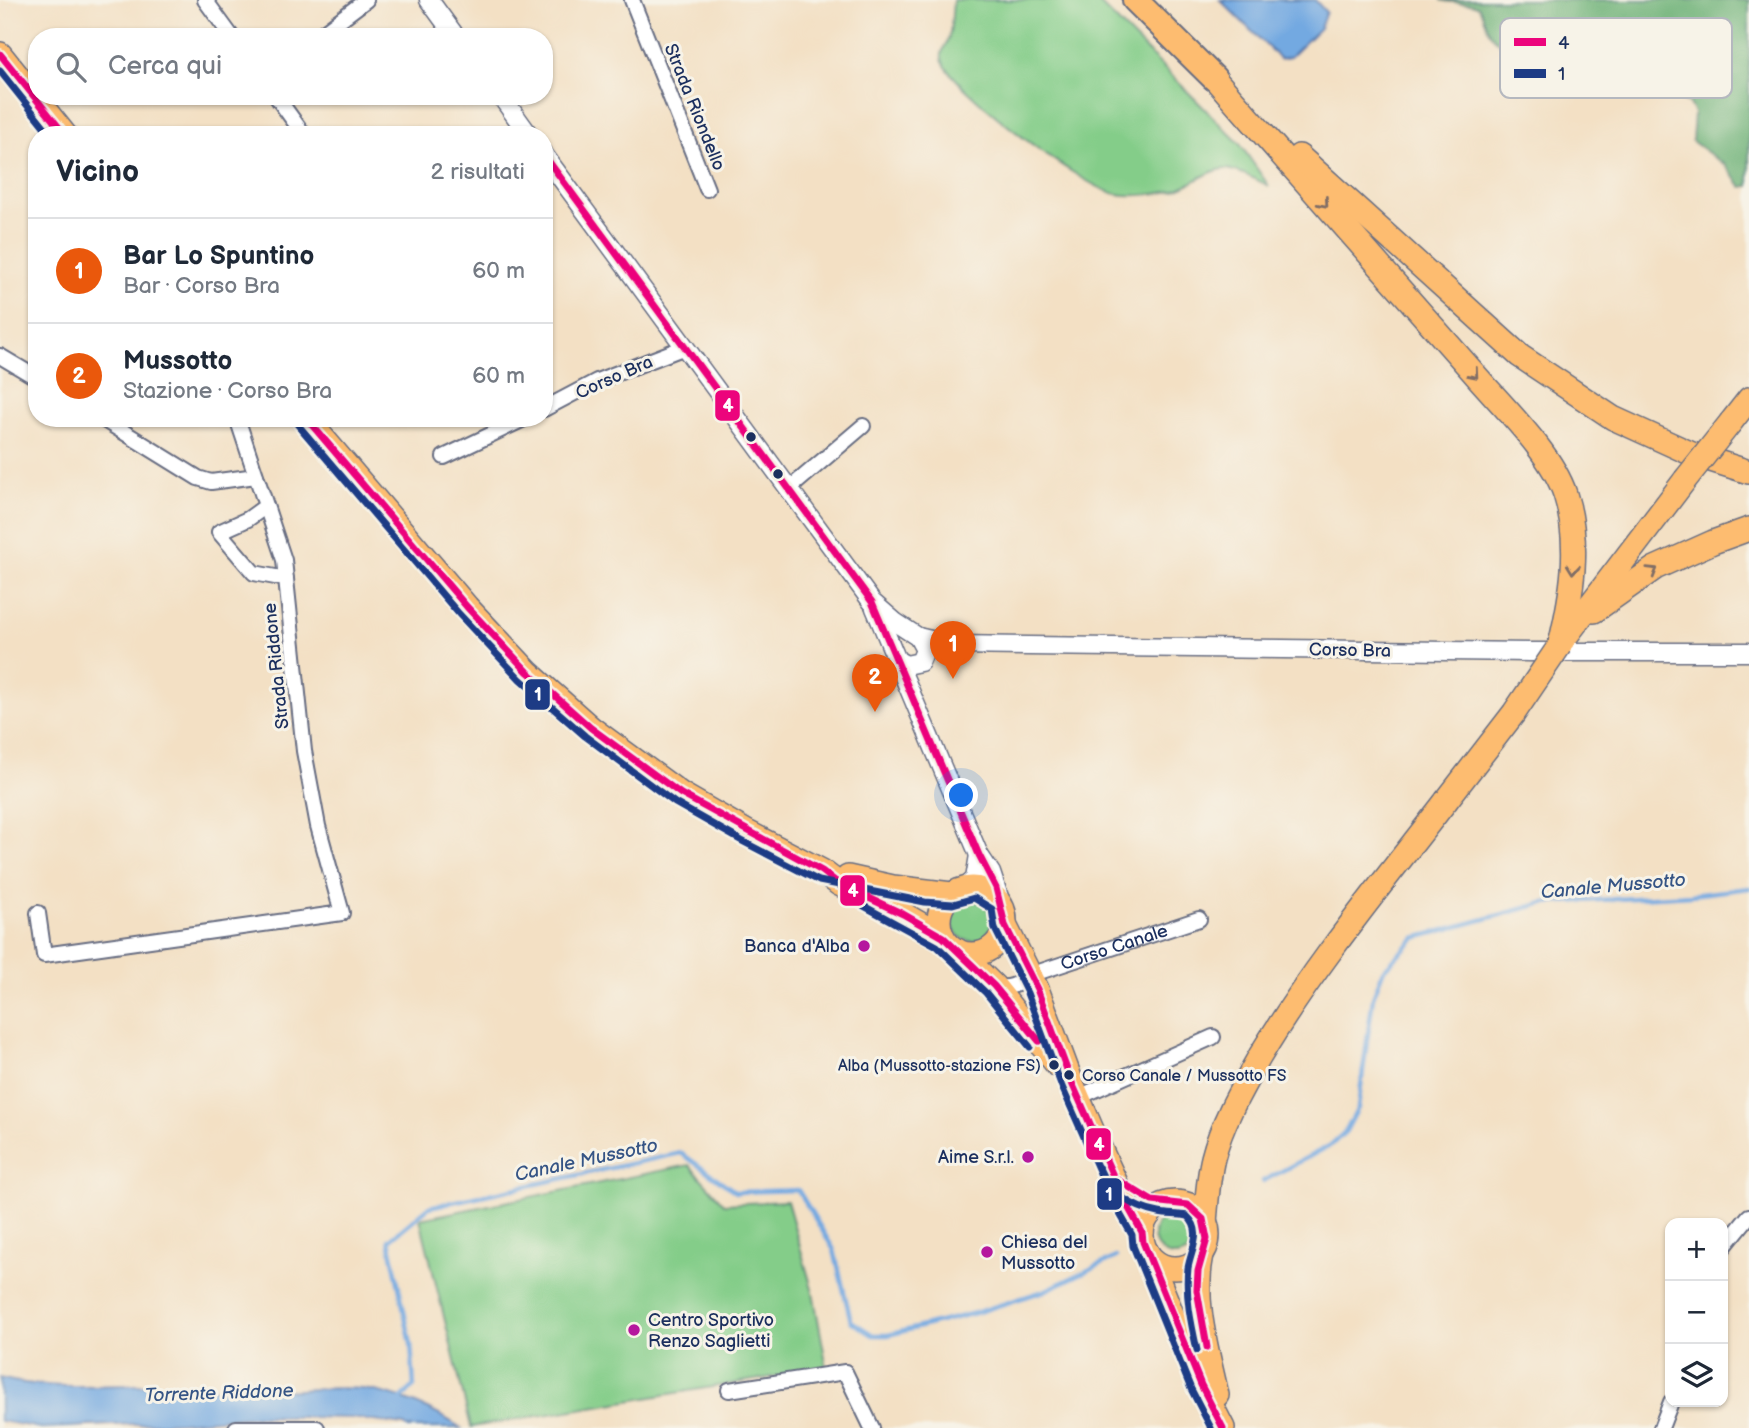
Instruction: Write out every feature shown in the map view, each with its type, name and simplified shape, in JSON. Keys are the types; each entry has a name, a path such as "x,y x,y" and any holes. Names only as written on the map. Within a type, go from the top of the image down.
{"highway":[{"path":"1135,0 1214,79"}],"main road":[{"path":"0,54 28,89"},
{"path":"1214,79 1520,356 1613,418 1692,454 1749,472"},
{"path":"1214,79 1552,466 1564,491 1572,518 1574,561 1567,630"},
{"path":"41,105 58,126"},
{"path":"1223,1428 1201,1317 1198,1274 1207,1244 1205,1222 1213,1158 1228,1114 1285,1014 1514,713 1567,630 1749,399"},
{"path":"314,427 467,607 528,672 591,728 681,793 747,832 822,871 839,884 872,899 950,944 976,954 987,951 1002,936 1003,914"},
{"path":"1567,630 1655,568 1749,529"},
{"path":"822,871 893,887 985,890 1003,914 1037,989 1096,1139 1154,1260 1174,1267 1185,1266 1202,1254"},
{"path":"959,891 940,909 939,919 950,944 994,986 1075,1090"},
{"path":"1213,1158 1171,1203 1149,1214 1145,1242 1201,1385 1223,1428"},
{"path":"1116,1179 1139,1194 1194,1208 1205,1222"}],"street":[{"path":"205,0 225,28"},
{"path":"329,28 366,0"},
{"path":"429,0 449,28"},
{"name":"Strada Riondello","path":"632,0 707,189"},
{"path":"281,105 297,126"},
{"path":"507,105 523,126"},
{"name":"Corso Bra","path":"553,167 872,602 979,855 991,873 1003,914"},
{"name":"Corso Bra","path":"553,405 597,381 685,347"},
{"path":"0,356 28,373"},
{"path":"789,489 863,426"},
{"path":"116,427 198,478 211,482 256,476"},
{"name":"Strada Riddone","path":"38,913 44,955 342,913 318,826 304,751 284,560 240,427"},
{"path":"444,457 507,427"},
{"path":"266,506 248,519 219,532 254,573 286,579"},
{"name":"Corso Bra","path":"872,602 916,636 952,645 1749,652"},
{"path":"916,636 924,645 920,660 906,666 895,655 900,638 916,636"},
{"name":"Corso Bra","path":"915,702 913,681 920,660 952,645"},
{"path":"959,891 975,879 979,855"},
{"path":"872,899 878,891 893,887"},
{"name":"Corso Canale","path":"994,986 1005,989 1030,975 1199,919"},
{"path":"1075,1090 1213,1037"},
{"path":"1728,1242 1749,1216"},
{"path":"729,1390 845,1372 872,1428"},
{"path":"1661,1428 1669,1407"},
{"path":"236,1428 317,1428"}],"green space":[{"path":"953,0 1096,0 1239,143 1269,186 1224,169 1174,190 1123,195 1101,188 1078,175 996,116 971,95 943,62 942,53 951,28"},
{"path":"1440,0 1749,0 1749,186 1742,187 1725,165 1692,141 1694,113 1688,102 1677,98 1732,98 1732,18 1500,18 1500,43 1488,30 1479,7"},
{"path":"972,901 980,902 986,907 991,913 991,929 986,935 980,940 972,941 964,940 958,935 953,929 952,921 953,913 958,907 964,902"},
{"name":"Centro Sportivo Renzo Saglietti","path":"689,1165 724,1204 787,1201 813,1292 827,1368 471,1427 420,1219"},
{"path":"1175,1214 1190,1220 1196,1235 1190,1250 1175,1256 1160,1250 1154,1235 1160,1220"}],"water":[{"path":"1220,0 1315,0 1326,12 1320,28 1290,57 1280,59"},
{"name":"Torrente Riddone","path":"0,1378 55,1386 149,1385 272,1391 363,1389 414,1403 461,1428 409,1428 404,1425 351,1418 256,1416 41,1428 0,1421"}],"waterway":[{"name":"Canale Mussotto","path":"1263,1181 1331,1145 1346,1131 1358,1108 1373,997 1384,969 1415,938 1544,903 1691,895 1749,888"},
{"name":"Canale Mussotto","path":"397,1403 414,1386 411,1344 389,1240 429,1207 681,1153 736,1192 798,1190 834,1250 851,1321 873,1335 888,1335 975,1313 1044,1291 1116,1257"}],"transit line":[{"name":"4","path":"0,54 28,89"},
{"name":"1","path":"0,71 44,126"},
{"name":"4","path":"41,105 58,126"},
{"name":"4","path":"553,167 872,602 979,855 996,888 1005,925 1037,989 1072,1083 1121,1194 1142,1232 1143,1242 1201,1385 1223,1428"},
{"name":"1","path":"300,427 459,614 520,679 585,736 675,803 819,881 925,902 953,904 974,898 992,909 995,929 1027,993 1062,1087 1111,1198 1132,1235 1133,1246 1191,1389 1211,1428"},
{"name":"4","path":"314,427 467,607 528,672 591,728 681,794 822,871 839,884 903,914 943,937 994,986 1039,1041"},
{"name":"1","path":"862,905 937,946 986,993 1030,1047"},
{"name":"1","path":"1099,1168 1109,1185 1131,1203 1159,1213 1187,1216 1192,1222 1196,1234 1188,1268 1187,1288 1197,1350"},
{"name":"4","path":"1116,1179 1152,1201 1188,1205 1203,1219 1207,1239 1198,1271 1197,1290 1207,1347"}],"place":[{"name":"Bar Lo Spuntino","path":"953,679"},
{"name":"Mussotto","path":"875,712"},
{"name":"Banca d'Alba","path":"864,946"},
{"name":"Alba (Mussotto-stazione FS)","path":"1054,1065"},
{"name":"Corso Canale / Mussotto FS","path":"1069,1075"},
{"name":"Aime S.r.l.","path":"1028,1157"},
{"name":"Chiesa del Mussotto","path":"987,1252"},
{"name":"Centro Sportivo Renzo Saglietti","path":"634,1330"}]}
